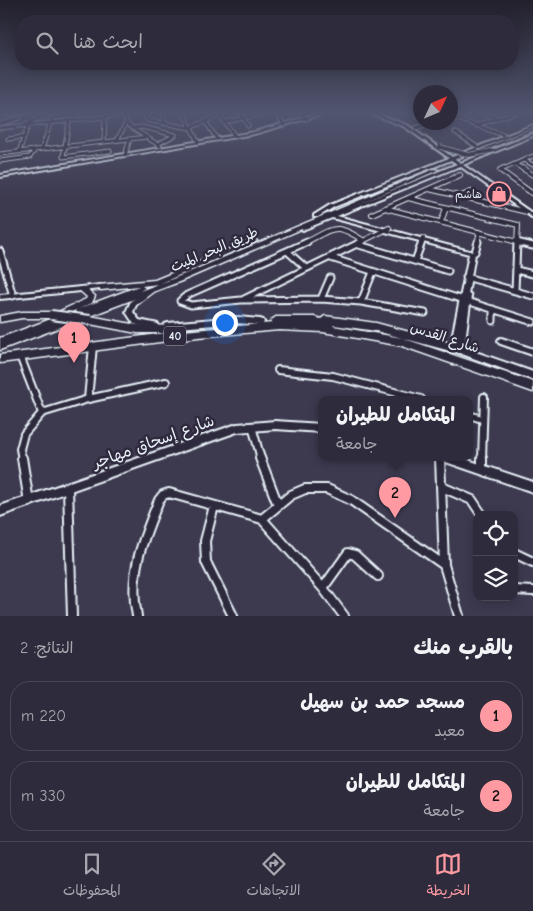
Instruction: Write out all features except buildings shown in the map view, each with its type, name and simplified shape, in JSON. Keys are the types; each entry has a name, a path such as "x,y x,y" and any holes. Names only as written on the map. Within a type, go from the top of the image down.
{"highway":[{"name":"40","path":"0,319 34,314 51,314 137,329 164,330 260,322 314,321 349,329"},
{"path":"314,321 320,319 376,327 457,349"},
{"name":"40","path":"0,358 198,333 280,326 349,329"},
{"name":"شارع القدس","path":"349,329 419,342 533,381"},
{"name":"شارع القدس","path":"349,329 402,342 533,387"}],"main road":[{"path":"481,151 506,141"},
{"path":"0,341 157,282 438,166"},
{"name":"طريق البحر الميت","path":"0,347 185,276 438,166"},
{"path":"101,288 157,282"},
{"path":"0,341 83,305 89,301 91,296 82,289"},
{"path":"96,311 102,303"}],"street":[{"path":"19,152 23,141"},
{"path":"42,149 45,141"},
{"path":"66,141 63,157 110,151"},
{"path":"0,154 113,141"},
{"path":"125,155 129,141"},
{"path":"152,141 162,148"},
{"path":"158,144 167,141"},
{"path":"0,176 188,144 195,141"},
{"path":"430,141 533,216"},
{"path":"431,141 440,147 468,155 490,151 511,141"},
{"path":"468,141 476,146"},
{"path":"446,152 462,152 489,141"},
{"path":"438,166 496,141"},
{"path":"260,322 237,320 181,326 153,326 137,322 130,312 133,303 143,296 451,167 466,166 471,161 498,151 515,141"},
{"path":"0,161 30,157 35,150"},
{"path":"465,154 475,157 498,151"},
{"path":"438,166 445,158 446,152"},
{"path":"533,156 500,171 533,194"},
{"path":"524,160 533,165"},
{"path":"438,166 447,164 451,167 466,166"},
{"path":"515,164 533,176"},
{"path":"372,214 460,175"},
{"path":"429,189 527,212"},
{"path":"461,196 471,192"},
{"path":"408,198 518,225 515,291"},
{"path":"385,208 533,246"},
{"path":"441,222 446,208"},
{"path":"344,211 344,214 349,217 388,230"},
{"path":"330,217 348,219 473,253"},
{"path":"425,313 361,302 321,299 242,300 191,305 186,300 187,295 342,227 361,243 448,271"},
{"path":"242,300 388,230"},
{"path":"480,232 473,253 457,349 533,376"},
{"path":"415,261 422,239"},
{"path":"0,250 2,264 13,296"},
{"path":"287,251 306,268"},
{"path":"331,258 533,322"},
{"path":"516,270 533,274"},
{"path":"361,302 372,272"},
{"path":"321,299 330,278"},
{"path":"469,278 533,296"},
{"path":"0,297 101,288"},
{"path":"257,292 260,300"},
{"path":"493,310 493,321"},
{"path":"501,341 533,352"},
{"path":"88,399 93,346"},
{"path":"20,355 42,413"},
{"path":"278,370 300,370 341,376 411,396"},
{"path":"29,502 20,449 21,441 28,428 42,413 88,399 166,382"},
{"path":"482,467 484,396"},
{"path":"473,416 482,419"},
{"path":"252,426 263,469 278,505"},
{"name":"شارع إسحاق مهاجر","path":"0,511 214,434 252,426 318,428"},
{"path":"440,461 444,565 459,616"},
{"path":"460,461 482,467 533,487"},
{"path":"442,487 472,500 481,508 481,511"},
{"path":"68,488 72,616"},
{"path":"262,519 278,505 305,488 327,489 351,500 444,565"},
{"path":"137,616 133,596 134,565 159,500 163,495 169,493 262,519 323,588 344,616"},
{"path":"214,506 205,541 206,562 233,616"},
{"path":"323,588 348,553 355,555 378,576"},
{"path":"518,555 533,562"},
{"path":"518,590 533,591"}],"tunnel":[{"path":"437,170 479,153"},
{"path":"436,170 440,168"}],"place":[{"name":"هاشم","path":"499,194"},
{"name":"مسجد حمد بن سهيل","path":"74,363"},
{"name":"المتكامل للطيران","path":"395,518"}]}
